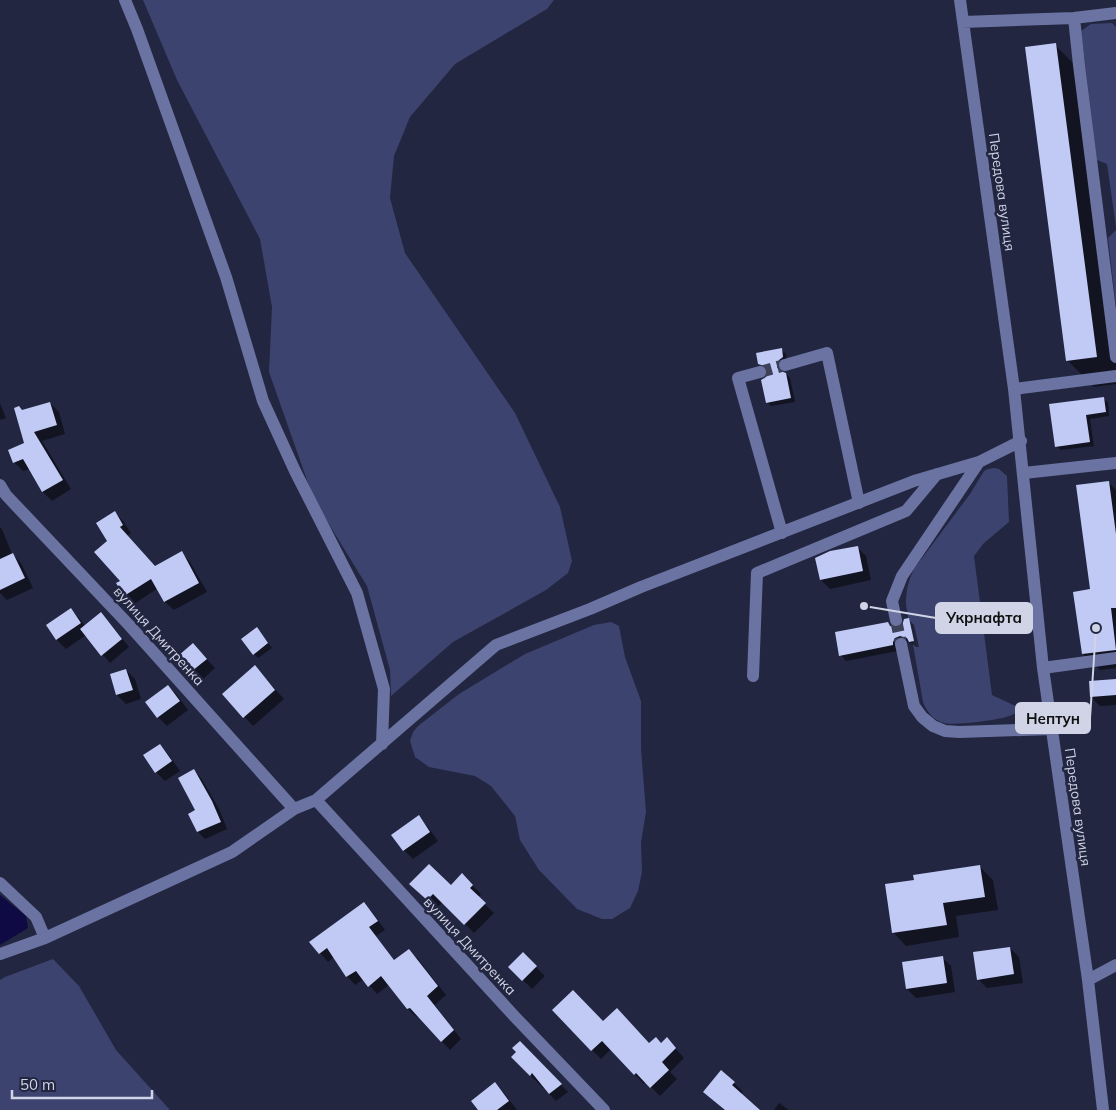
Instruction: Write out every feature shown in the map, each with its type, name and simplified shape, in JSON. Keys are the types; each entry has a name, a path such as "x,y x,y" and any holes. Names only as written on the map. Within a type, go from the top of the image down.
{"street":[{"path":"125,0 226,278 263,400 295,471 357,593 384,689 382,744"},
{"name":"Передова вулиця","path":"960,0 1014,389 1043,668 1088,980 1103,1110"},
{"path":"963,22 1074,18 1116,13"},
{"path":"1074,18 1078,64 1116,357"},
{"path":"785,365 828,353 859,503"},
{"path":"760,372 738,378 782,533"},
{"path":"1014,389 1116,376"},
{"path":"0,954 45,938 232,852 294,809 316,800 496,645 914,481 978,462 1020,441"},
{"path":"896,620 892,601 902,576 978,462"},
{"path":"1024,473 1116,463"},
{"path":"753,676 757,572 906,512 937,474"},
{"name":"вулиця Дмитренка","path":"0,485 6,495 129,625 294,809"},
{"path":"901,644 914,706 922,717 933,726 945,731 959,732 1052,729"},
{"path":"1043,668 1116,658"},
{"name":"вулиця Дмитренка","path":"316,800 516,1018 604,1110"},
{"path":"0,883 36,917 45,938"},
{"path":"1088,980 1116,965"}],"shaded area":[{"path":"143,0 554,0 547,9 455,64 410,117 394,156 390,198 405,253 515,413 560,507 572,561 568,573 546,590 453,642 391,696 390,670 367,586 314,500 269,372 272,307 260,239 177,80"},
{"path":"1112,23 1116,27 1116,227 1107,164 1097,160 1081,31 1091,24"},
{"path":"1116,230 1116,306 1108,238"},
{"path":"994,468 999,469 1007,476 1009,522 984,543 974,556 992,695 1022,709 1004,718 949,724 937,720 931,715 923,702 906,605 906,595 914,569 970,494 984,471"},
{"path":"611,622 619,626 625,657 641,701 641,749 646,812 641,842 642,872 638,891 630,908 612,919 602,919 577,909 539,870 520,840 515,816 491,786 475,776 429,767 415,757 410,741 413,732 418,726 459,694 525,654 594,625"},
{"path":"0,895 26,916 28,928 0,945"},
{"path":"53,959 79,986 116,1050 170,1110 0,1110 0,980"}],"building":[{"path":"1056,43 1097,357 1066,361 1025,47"},
{"path":"782,348 783,357 779,360 777,367 780,371 786,373 791,398 766,403 761,380 766,377 768,370 765,366 758,364 756,353"},
{"path":"1104,397 1106,412 1086,415 1090,442 1055,447 1049,404"},
{"path":"50,402 57,425 34,432 63,480 42,492 23,459 13,463 8,450 24,443 14,408 19,406 22,410"},
{"path":"1109,481 1116,534 1116,608 1111,608 1116,650 1082,654 1073,592 1090,589 1076,485"},
{"path":"115,511 123,525 120,527 155,566 182,551 199,583 164,602 151,579 124,596 116,583 120,581 94,552 107,541 96,523"},
{"path":"858,546 863,571 820,580 815,558 830,551"},
{"path":"13,553 25,578 0,590 0,559"},
{"path":"71,608 81,623 56,640 46,625"},
{"path":"101,612 122,639 101,656 80,629"},
{"path":"909,618 914,641 909,642 907,638 900,636 895,638 893,645 839,656 835,632 888,622 890,626 897,628 902,626 904,619"},
{"path":"257,627 268,643 253,655 241,639"},
{"path":"193,643 207,659 192,671 178,656"},
{"path":"255,665 275,690 243,718 222,694"},
{"path":"126,669 133,690 116,695 110,674"},
{"path":"1116,679 1116,695 1090,697 1089,681"},
{"path":"168,685 180,701 157,718 145,702"},
{"path":"160,744 172,761 155,773 143,755"},
{"path":"194,769 212,801 221,822 197,832 188,814 195,810 178,778"},
{"path":"419,815 430,832 403,851 391,835"},
{"path":"429,864 451,885 462,873 473,885 470,888 486,903 464,925 433,894 427,900 409,884"},
{"path":"980,865 985,897 943,903 947,925 892,933 885,884 914,880 913,875"},
{"path":"364,902 378,921 369,927 394,960 409,949 438,986 427,996 454,1030 441,1042 410,1008 407,1009 381,976 368,987 356,971 346,977 327,948 319,954 309,942"},
{"path":"1010,947 1014,974 977,980 973,952"},
{"path":"523,952 537,966 522,981 508,967"},
{"path":"943,956 947,983 906,989 902,962"},
{"path":"573,990 603,1021 617,1008 649,1043 656,1037 661,1043 667,1037 676,1048 662,1062 669,1070 650,1088 636,1073 634,1075 602,1041 591,1051 552,1010"},
{"path":"520,1041 562,1084 549,1094 532,1073 530,1076 511,1057 516,1052 512,1048"},
{"path":"721,1070 735,1082 732,1085 760,1110 725,1110 703,1092"},
{"path":"495,1082 509,1101 497,1110 478,1110 471,1101"}],"tunnel":[{"path":"760,372 785,365"},
{"path":"896,620 901,644"}],"place":[{"name":"Укрнафта","path":"864,606"},
{"name":"Нептун","path":"1096,628"}]}
